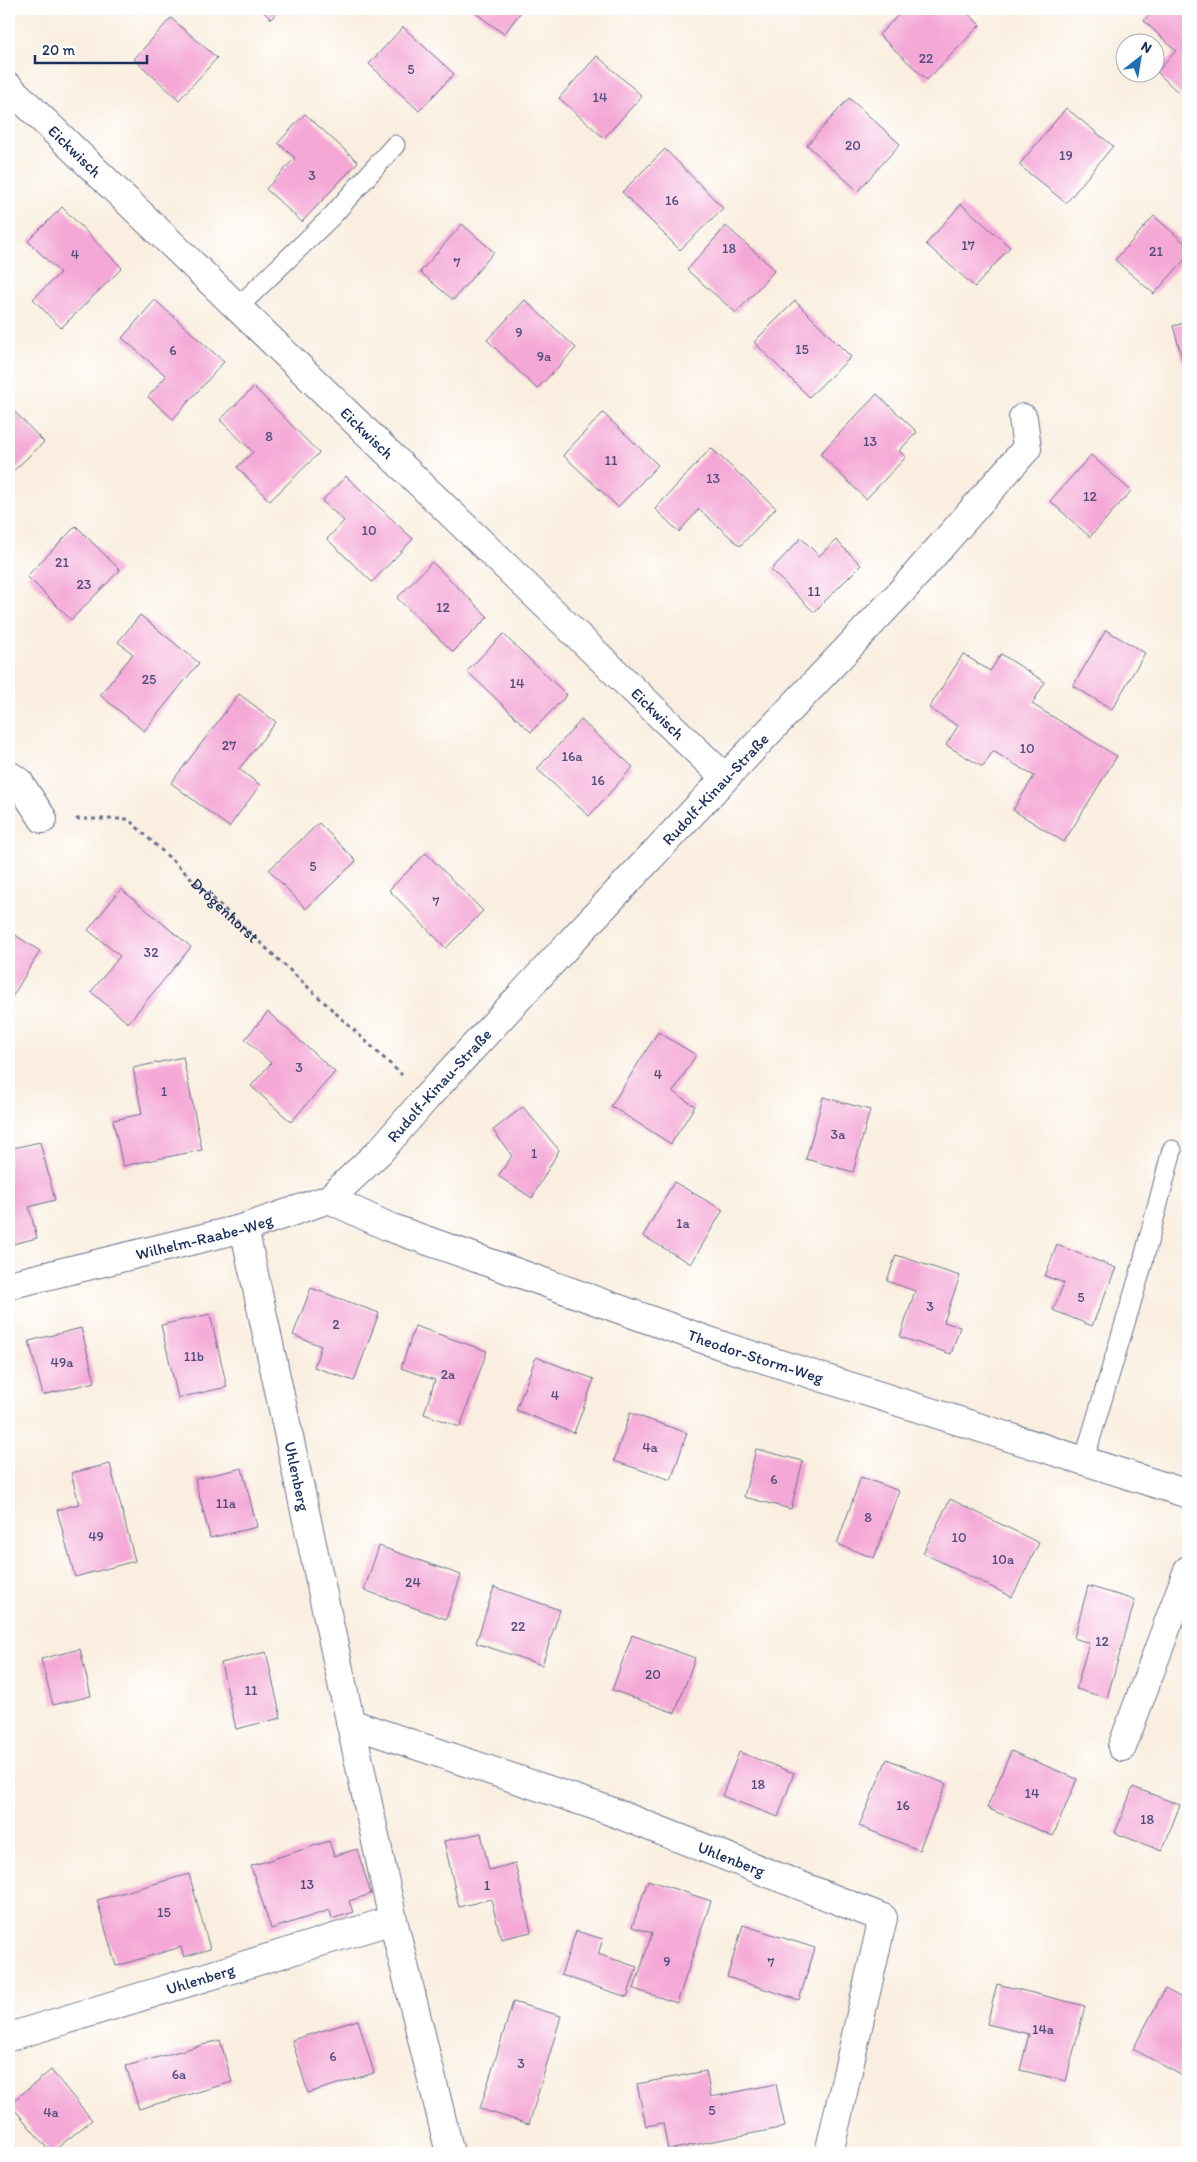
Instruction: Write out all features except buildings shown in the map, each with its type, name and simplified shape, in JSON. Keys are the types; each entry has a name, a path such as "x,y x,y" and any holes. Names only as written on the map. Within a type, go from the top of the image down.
{"street":[{"name":"Eickwisch","path":"9,88 724,778"},
{"name":"Rudolf-Kinau-Straße","path":"381,1150 426,1098 724,778 900,593 1027,448 1024,418"},
{"path":"9,775 18,782 43,819"},
{"name":"Wilhelm-Raabe-Weg","path":"9,1284 244,1228 329,1199 381,1150"},
{"name":"Theodor-Storm-Weg","path":"329,1199 389,1227 723,1346 1188,1494"},
{"name":"Uhlenberg","path":"244,1228 393,1920 450,2153"},
{"path":"1122,1747 1188,1570"},
{"name":"Uhlenberg","path":"350,1723 605,1809 883,1918 829,2153"},
{"name":"Uhlenberg","path":"9,2037 393,1920"}],"lane":[{"path":"237,308 332,216 395,145"},
{"path":"1084,1460 1140,1273 1172,1150"}],"path":[{"name":"Drögenhorst","path":"43,819 128,819 426,1098"}]}
